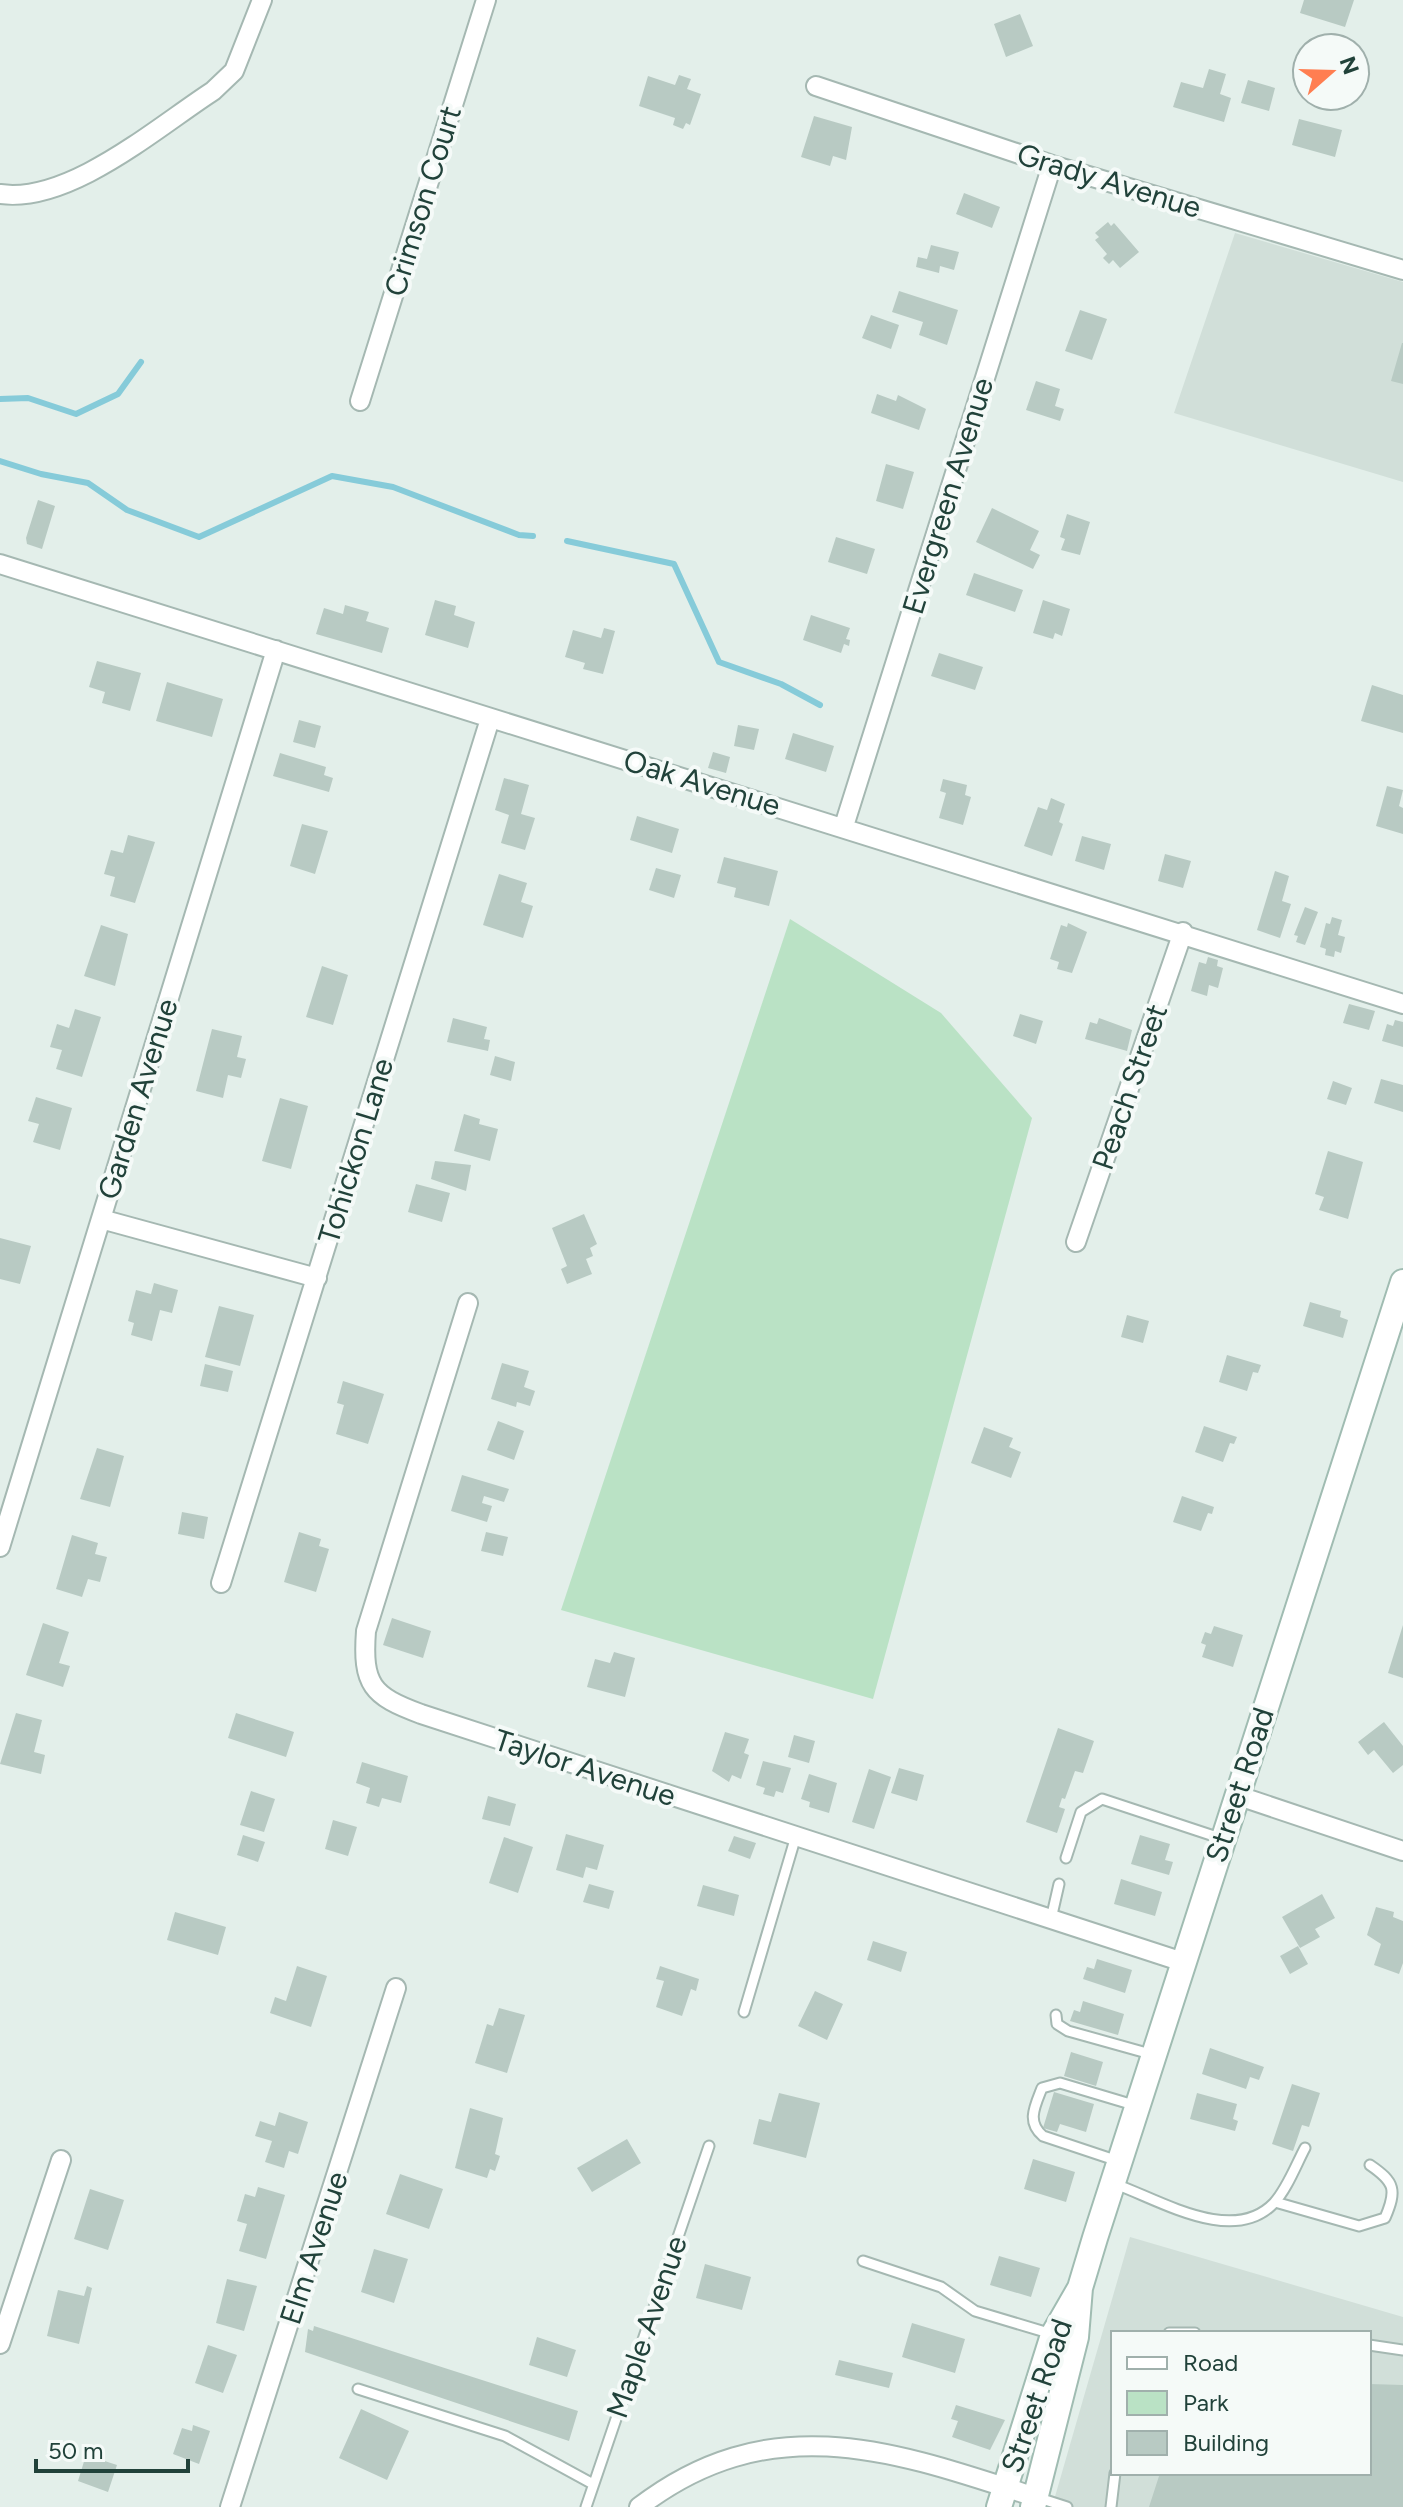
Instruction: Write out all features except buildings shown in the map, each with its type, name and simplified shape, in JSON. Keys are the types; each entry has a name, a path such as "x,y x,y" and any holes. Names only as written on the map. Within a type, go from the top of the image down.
{"main road":[{"name":"Street Road","path":"1003,2497 1064,2338 1403,1282"},
{"name":"Street Road","path":"1034,2502 1064,2338"}],"street":[{"path":"0,194 32,194 67,185 213,91 234,71 262,0"},
{"name":"Crimson Court","path":"360,401 486,0"},
{"name":"Grady Avenue","path":"816,86 1052,165 1403,270"},
{"name":"Evergreen Avenue","path":"844,826 1052,165"},
{"name":"Oak Avenue","path":"0,564 490,719 1183,932 1403,1004"},
{"name":"Garden Avenue","path":"0,1547 276,650"},
{"name":"Tohickon Lane","path":"221,1583 490,719"},
{"name":"Peach Street","path":"1076,1242 1183,932"},
{"path":"101,1219 317,1278"},
{"name":"Taylor Avenue","path":"468,1303 366,1631 364,1657 375,1692 386,1701 421,1714 1183,1962"},
{"path":"1236,1795 1403,1851"},
{"name":"Elm Avenue","path":"230,2507 396,1988"},
{"path":"0,2344 61,2160"},
{"path":"639,2507 674,2483 727,2460 802,2446 861,2447 905,2455 1003,2497 1034,2502"}],"lane":[{"path":"1066,1858 1081,1812 1102,1799 1223,1839"},
{"path":"744,2012 796,1836"},
{"path":"1051,1919 1059,1884"},
{"path":"1056,2015 1057,2024 1068,2031 1154,2055"},
{"path":"1137,2106 1060,2083 1042,2088 1032,2120 1034,2129 1043,2136 1216,2221 1238,2222 1275,2202 1305,2148"},
{"name":"Maple Avenue","path":"586,2507 709,2146"},
{"path":"1275,2202 1359,2226 1373,2223 1385,2218 1393,2188 1388,2177 1370,2165"},
{"path":"863,2261 941,2287 975,2311 1064,2338"},
{"path":"1371,2345 1403,2350"},
{"path":"358,2389 505,2436 593,2484"},
{"path":"1111,2507 1115,2475"},
{"path":"1034,2502 1067,2507"}],"shaded area":[{"path":"1235,233 1403,282 1403,482 1174,413"},
{"path":"1130,2237 1403,2317 1403,2507 1052,2507"}],"green space":[{"path":"790,919 941,1013 1032,1118 873,1699 561,1610"}],"waterway":[{"path":"0,399 28,398 76,414 118,394 141,362"},
{"path":"0,461 41,474 88,483 127,510 199,537 332,476 393,487 519,535 533,536"},
{"path":"567,541 674,564 719,662 781,684 820,705"}]}
